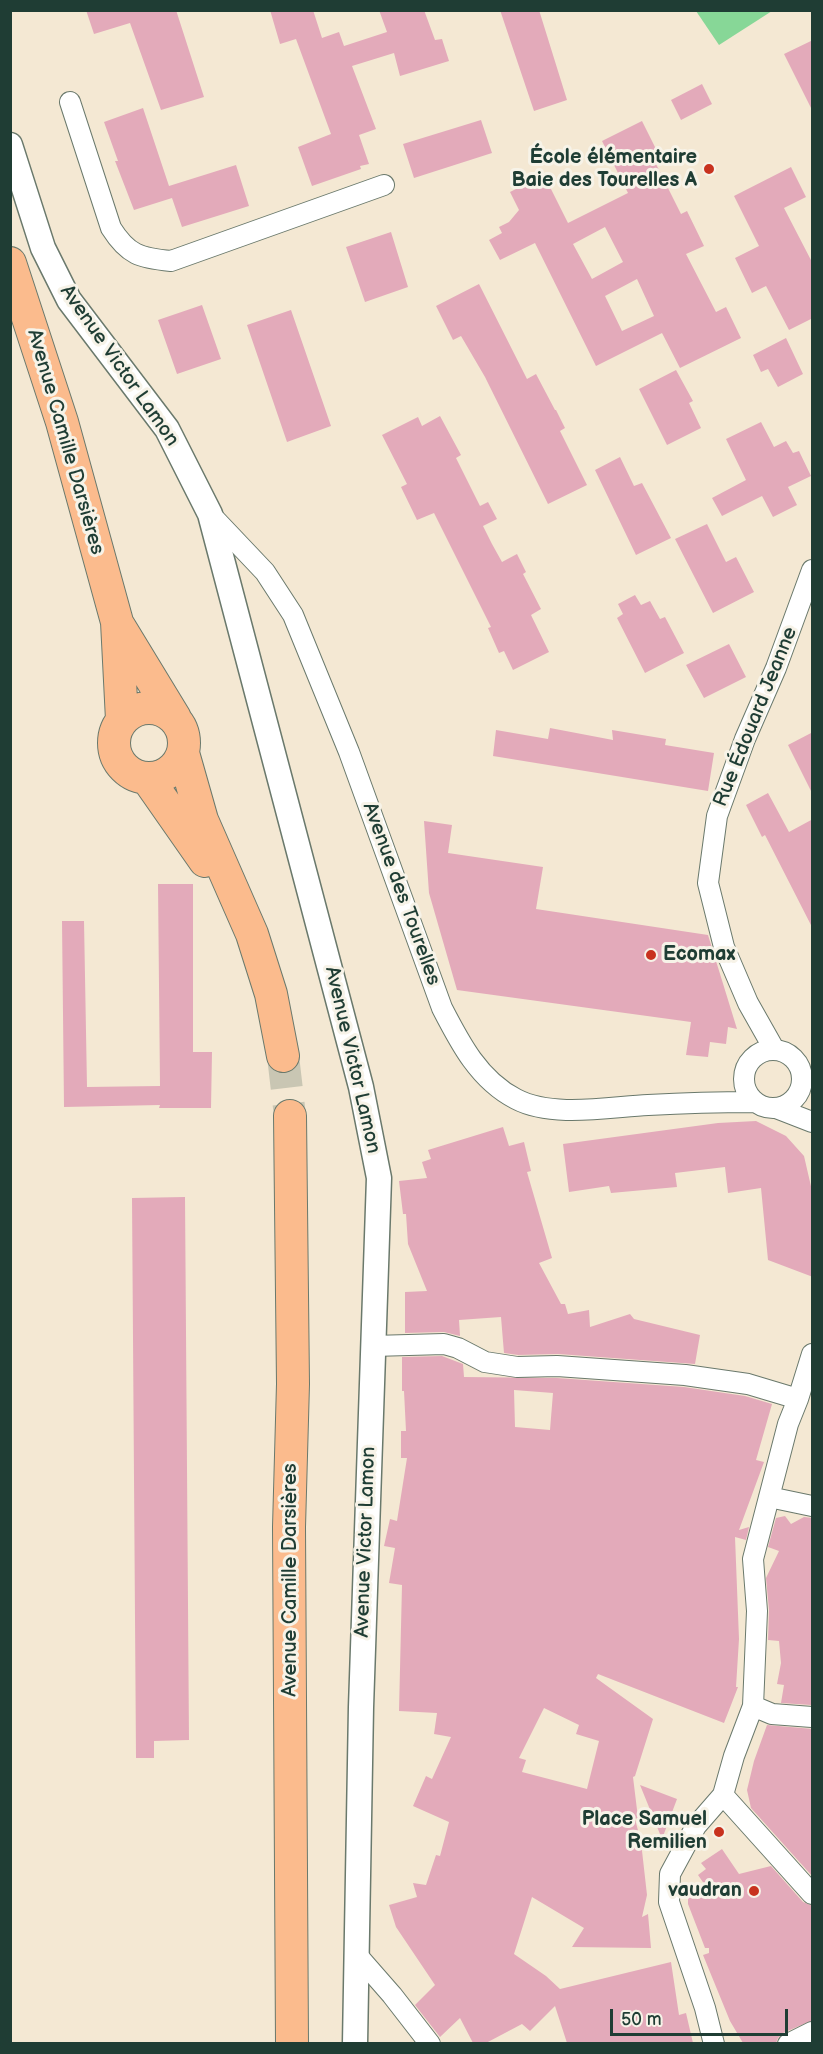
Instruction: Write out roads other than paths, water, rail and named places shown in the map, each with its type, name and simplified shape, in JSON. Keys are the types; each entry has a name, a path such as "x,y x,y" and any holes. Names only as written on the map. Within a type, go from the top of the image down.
{"main road":[{"name":"Avenue Camille Darsières","path":"10,263 62,422 117,622 122,720"},
{"name":"Avenue Camille Darsières","path":"117,622 175,718"},
{"path":"147,778 207,865 229,907 278,1058 271,994 255,942 202,820 183,753 184,741 181,729 175,718 165,711 142,708 131,712 122,720 114,737 115,755 126,771 136,776 159,777 169,772 178,763 183,753"},
{"name":"Avenue Camille Darsières","path":"279,2043 281,1686 277,1402 284,1117 293,1384 289,1527 292,2043"}],"street":[{"path":"70,102 111,228 121,243 142,258 171,261 384,185"},
{"name":"Avenue Victor Lamon","path":"10,145 43,248 69,300 166,429 210,514 361,1087 379,1178 361,1695 355,2043"},
{"name":"Avenue des Tourelles","path":"210,514 265,572 293,615 349,752 442,1008 461,1046 479,1069 517,1100 549,1109 754,1102"},
{"name":"Rue Édouard Jeanne","path":"774,1049 748,1003 724,947 708,883 717,816 745,739 776,668 813,570"},
{"name":"Rue Édouard Jeanne","path":"748,1003 748,1067"},
{"path":"705,1102 766,1050 774,1049 783,1051 798,1063 801,1071 800,1090 813,1121"},
{"path":"748,1067 744,1086 754,1102 813,1121"},
{"path":"776,1108 791,1102 800,1090"},
{"path":"373,1346 444,1344 458,1348 485,1362 517,1367 557,1366 685,1375 748,1384 798,1400"},
{"path":"714,2043 705,2008 669,1902 670,1874 696,1826 723,1795 734,1756 753,1706 757,1611 753,1559 788,1424 813,1354"},
{"path":"769,1497 813,1506"},
{"path":"753,1706 772,1713 813,1718"},
{"path":"723,1795 813,1894"},
{"path":"357,1955 430,2043"},
{"path":"788,2043 813,2031"}],"tunnel":[{"path":"283,1056 290,1116"}],"place":[{"name":"École élémentaire Baie des Tourelles A","path":"709,169"},
{"name":"Ecomax","path":"651,955"},
{"name":"Place Samuel Remilien","path":"719,1832"},
{"name":"vaudran","path":"754,1891"}]}
